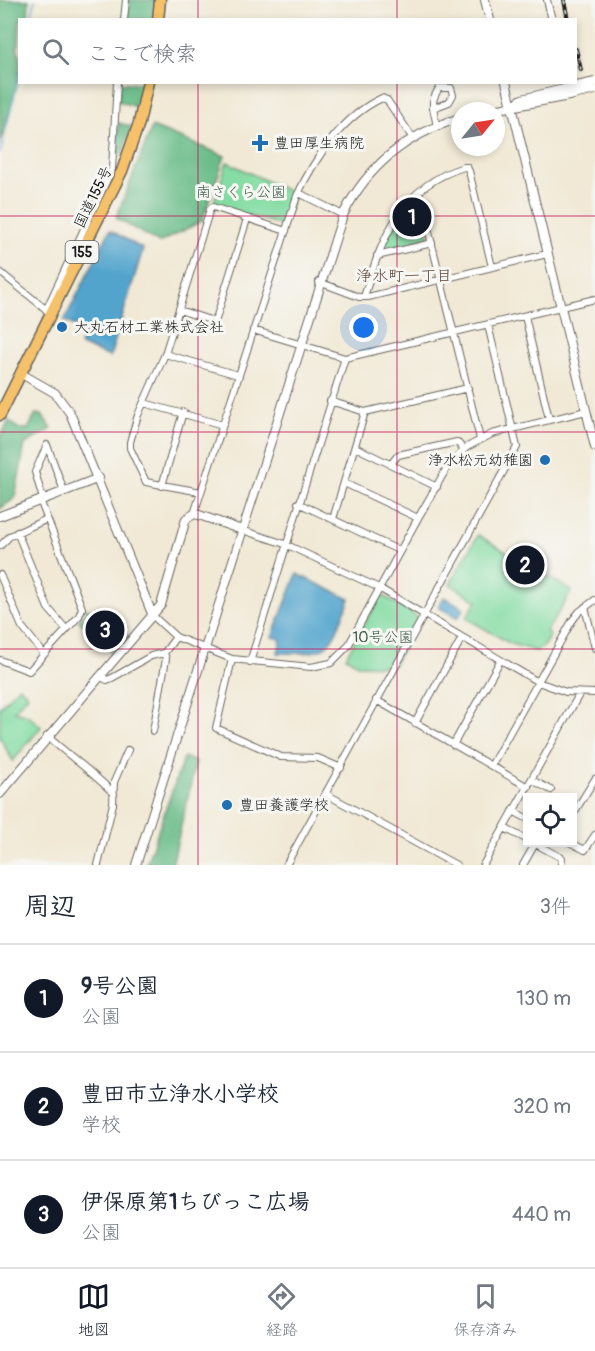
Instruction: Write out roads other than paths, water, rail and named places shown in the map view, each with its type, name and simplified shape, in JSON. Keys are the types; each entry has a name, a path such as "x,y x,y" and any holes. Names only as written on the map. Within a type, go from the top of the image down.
{"highway":[{"path":"158,18 160,0"},
{"name":"国道155号","path":"0,415 49,311 122,171 139,123 148,84"}],"street":[{"path":"124,18 126,0"},
{"path":"485,0 490,18"},
{"path":"547,0 552,18"},
{"path":"505,107 512,106 522,99 595,82"},
{"path":"0,272 49,311 112,169 117,84"},
{"path":"506,84 595,447"},
{"path":"568,89 595,90"},
{"path":"0,794 47,736 101,677 161,605 186,519 194,514 286,231 299,193 312,167 331,142 356,116 379,100 387,100 412,138"},
{"path":"433,108 437,126"},
{"path":"136,865 319,282 343,215 352,195 374,168 412,138 451,121"},
{"path":"364,297 384,238 397,215 419,192 442,176 467,167 492,267"},
{"path":"419,192 480,439"},
{"path":"299,193 343,215"},
{"path":"201,492 146,482 130,448 136,420 165,354 210,209 286,231"},
{"path":"179,310 213,321 216,319 247,219"},
{"path":"377,256 432,243"},
{"path":"319,282 364,297 547,254"},
{"path":"253,330 345,358 595,299"},
{"path":"525,316 549,419"},
{"path":"286,865 517,447 488,325"},
{"path":"165,354 238,375"},
{"path":"250,662 345,358"},
{"path":"20,373 45,386 64,402 77,424 153,616 176,637 232,659 320,667 331,663 344,652 448,466 464,450 480,439 512,428 586,411"},
{"path":"330,401 365,412 468,388"},
{"path":"144,403 223,425"},
{"path":"162,486 183,412"},
{"path":"333,519 365,412"},
{"path":"391,464 398,455 457,442 464,450"},
{"path":"0,660 29,671 79,616 82,604 47,519 35,472 47,445 64,491"},
{"path":"355,447 436,487"},
{"path":"0,516 99,478"},
{"path":"344,483 418,518"},
{"path":"298,503 400,551"},
{"path":"194,514 285,544 379,588 538,682 580,693 595,693"},
{"path":"0,546 17,532 47,519"},
{"path":"17,532 48,608 66,629"},
{"path":"0,575 22,627 44,654"},
{"path":"491,766 572,621 595,600"},
{"path":"585,607 595,648"},
{"path":"101,677 107,680 151,656 164,653 176,637"},
{"path":"415,723 462,639"},
{"path":"153,731 166,659 164,653"},
{"path":"232,659 216,729 281,757 318,758 341,768"},
{"path":"453,745 500,661"},
{"path":"483,865 580,693"},
{"path":"376,700 528,787"},
{"path":"47,736 77,764 98,777 114,794"},
{"path":"98,865 114,794 114,782 128,750"},
{"path":"577,809 595,779"},
{"path":"531,780 551,790"},
{"path":"326,794 456,865"},
{"path":"513,812 523,817"},
{"path":"504,828 523,838"},
{"path":"577,847 585,850 595,835"},
{"path":"523,865 531,847"},
{"path":"541,847 562,858 561,865"}],"water":[{"path":"110,230 143,249 110,357 80,345 86,331 64,321"},
{"path":"297,574 350,599 333,638 327,645 320,650 310,652 278,653 281,639 272,637"},
{"path":"444,597 464,608 458,618 438,607"}],"waterway":[{"path":"31,18 35,0"},
{"path":"0,153 18,80"}],"railway":[{"path":"564,0 568,18"},
{"path":"577,53 581,70"}],"place":[{"name":"豊田厚生病院","path":"260,143"},
{"name":"9号公園","path":"412,217"},
{"name":"大丸石材工業株式会社","path":"62,327"},
{"name":"浄水松元幼稚園","path":"545,460"},
{"name":"豊田市立浄水小学校","path":"525,565"},
{"name":"伊保原第1ちびっこ広場","path":"105,630"},
{"name":"豊田養護学校","path":"227,805"}],"district":[{"name":"浄水町一丁目","path":"404,275"}],"park label":[{"name":"南さくら公園","path":"241,192"},
{"name":"10号公園","path":"383,637"}]}
